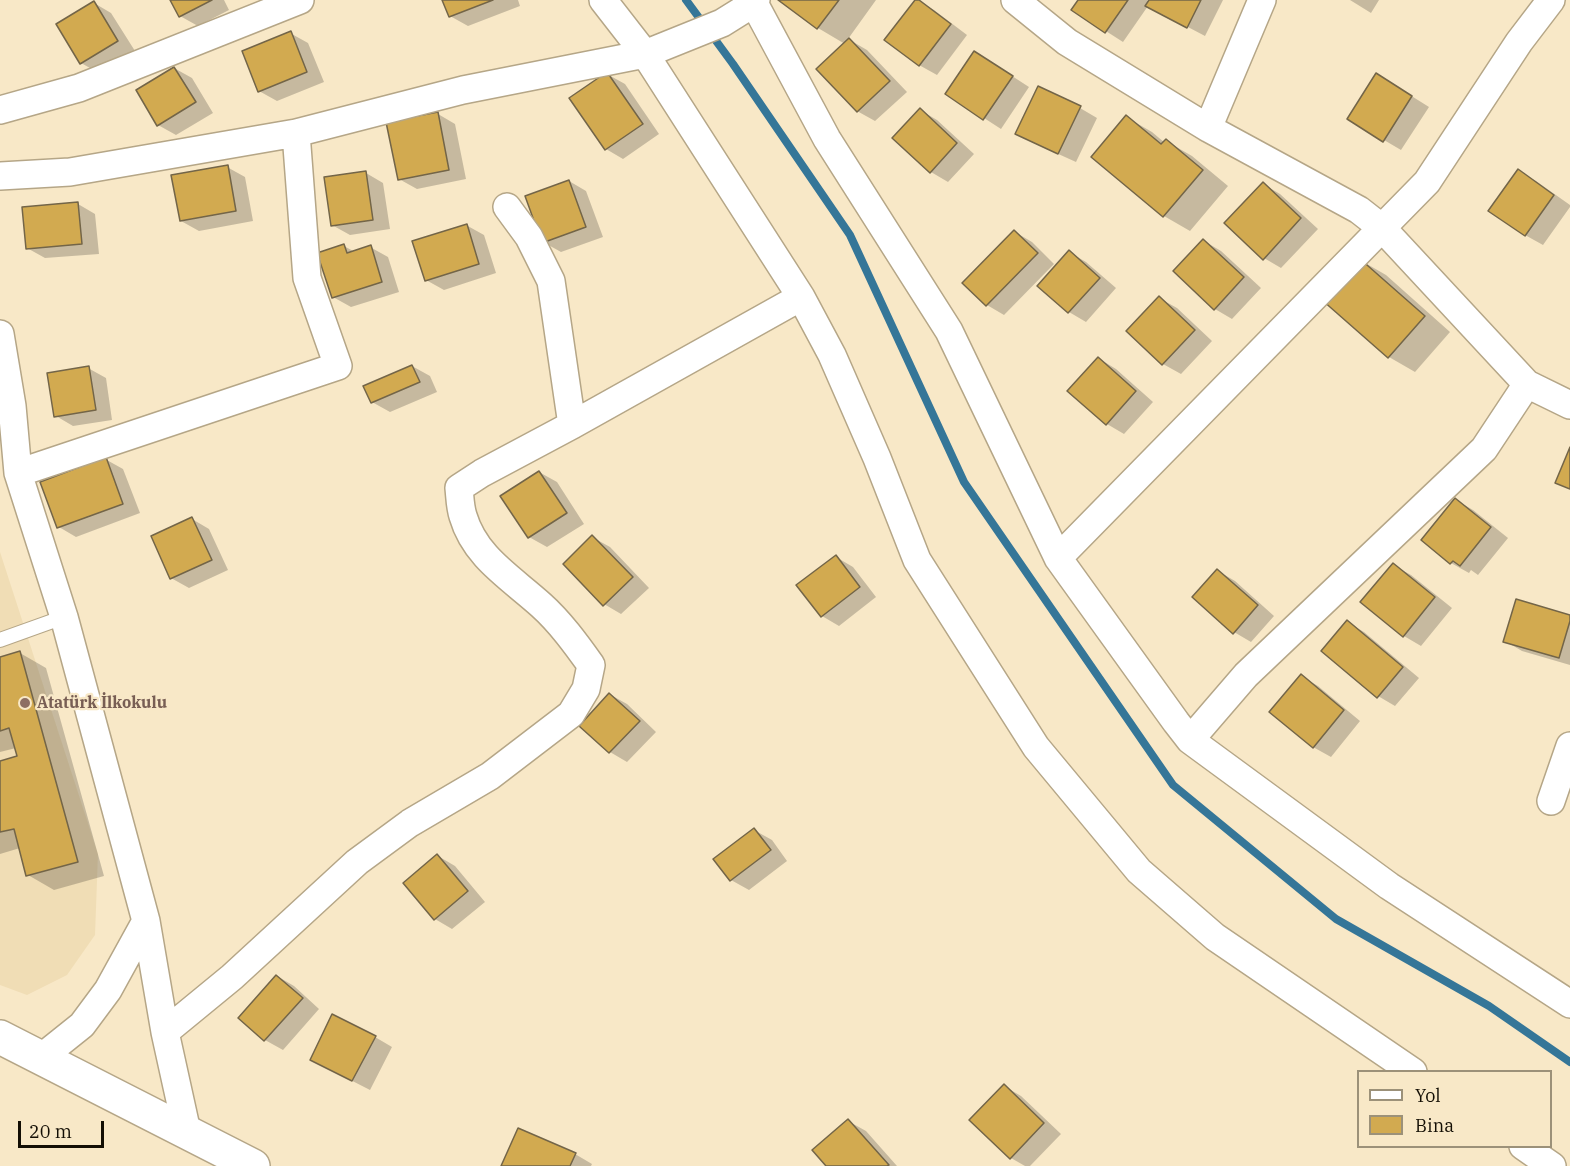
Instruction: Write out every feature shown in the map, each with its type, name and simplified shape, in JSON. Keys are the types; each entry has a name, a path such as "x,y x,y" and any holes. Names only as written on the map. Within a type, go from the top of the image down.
{"street":[{"path":"0,110 79,88 300,0"},
{"path":"603,0 654,49 801,297 832,355 877,458 917,560 1036,747 1139,872 1215,937 1412,1070"},
{"path":"1015,0 1067,42 1208,128 1359,210 1382,228 1527,384 1570,405"},
{"path":"1208,128 1262,0"},
{"path":"1058,558 1427,182 1519,42 1551,0"},
{"path":"0,176 70,172 296,133 463,90 654,49 722,23 753,1 827,139 949,331 1058,558 1190,740 1389,886 1570,1004"},
{"path":"18,473 338,366 307,278 296,133"},
{"path":"507,207 529,237 551,281 572,425"},
{"path":"165,1032 232,977 357,862 410,823 490,776 571,714 586,689 591,665 542,605 506,576 477,547 462,515 459,488 482,473 801,297"},
{"path":"0,334 12,406 18,473 64,617 146,921 165,1032 187,1132"},
{"path":"1190,740 1246,675 1484,449 1527,384"},
{"path":"1551,801 1570,746"},
{"path":"42,1057 82,1025 102,999 146,921"},
{"path":"0,1037 253,1166"},
{"path":"1526,1148 1552,1166"}],"lane":[{"path":"0,640 64,617"}],"shaded area":[{"name":"Atatürk İlkokulu","path":"0,552 98,854 95,935 67,975 27,995 0,985"}],"building":[{"path":"170,0 212,0 179,17"},
{"path":"442,0 493,0 449,17"},
{"path":"778,0 839,0 817,29"},
{"path":"915,0 919,0 951,24 919,66 884,40"},
{"path":"1078,0 1128,0 1105,33 1071,10"},
{"path":"1149,0 1201,0 1187,28 1145,6"},
{"path":"94,1 118,41 80,64 56,24"},
{"path":"291,31 307,72 258,92 242,51"},
{"path":"849,38 890,81 857,112 816,69"},
{"path":"974,51 1013,76 983,120 945,94"},
{"path":"174,67 196,102 157,126 136,90"},
{"path":"607,72 643,124 605,150 569,98"},
{"path":"1376,73 1412,96 1383,142 1347,119"},
{"path":"1038,86 1081,106 1058,154 1015,134"},
{"path":"920,108 957,143 930,173 892,138"},
{"path":"438,112 449,170 398,180 386,122"},
{"path":"1126,115 1161,144 1166,139 1203,170 1163,217 1091,157"},
{"path":"228,165 236,211 180,221 171,175"},
{"path":"1518,169 1554,195 1525,236 1488,211"},
{"path":"366,171 373,220 331,226 324,177"},
{"path":"569,180 586,227 542,243 525,196"},
{"path":"1263,182 1301,218 1263,260 1224,223"},
{"path":"78,202 82,244 26,249 22,207"},
{"path":"467,224 479,264 425,281 412,241"},
{"path":"1014,230 1038,253 986,306 962,283"},
{"path":"1203,239 1244,277 1214,310 1173,271"},
{"path":"344,244 347,253 371,245 382,282 332,298 317,253"},
{"path":"1069,250 1100,278 1068,313 1037,286"},
{"path":"1359,258 1425,316 1388,358 1322,300"},
{"path":"1159,296 1195,330 1162,365 1126,331"},
{"path":"1098,357 1136,391 1106,425 1067,391"},
{"path":"412,365 420,382 371,403 363,386"},
{"path":"89,366 96,410 54,417 47,373"},
{"path":"1570,447 1570,489 1555,483"},
{"path":"106,457 123,504 57,528 40,482"},
{"path":"539,471 567,513 528,538 500,496"},
{"path":"1455,498 1491,527 1460,566 1453,561 1450,564 1421,540"},
{"path":"192,517 212,560 170,579 151,536"},
{"path":"592,535 633,577 603,606 563,564"},
{"path":"836,555 860,587 821,617 796,585"},
{"path":"1393,563 1435,597 1403,637 1360,602"},
{"path":"1217,569 1258,605 1233,634 1192,597"},
{"path":"1516,599 1570,615 1559,658 1503,642"},
{"path":"1347,620 1403,667 1377,698 1321,651"},
{"path":"20,651 78,862 26,876 14,829 0,832 0,761 17,756 9,728 0,731 0,657"},
{"path":"1301,674 1344,710 1313,748 1269,712"},
{"path":"609,693 640,721 609,753 579,726"},
{"path":"754,828 771,850 730,881 713,859"},
{"path":"437,854 468,891 434,920 403,883"},
{"path":"276,975 303,998 264,1041 238,1018"},
{"path":"332,1014 376,1036 352,1081 310,1060"},
{"path":"1004,1084 1044,1123 1010,1159 969,1120"},
{"path":"848,1119 889,1165 826,1166 812,1150"},
{"path":"518,1128 576,1153 570,1166 501,1166"}],"waterway":[{"path":"686,0 733,64 850,235 964,482 1173,785 1336,919 1489,1006 1570,1062"}],"place":[{"name":"Atatürk İlkokulu","path":"25,703"}]}
